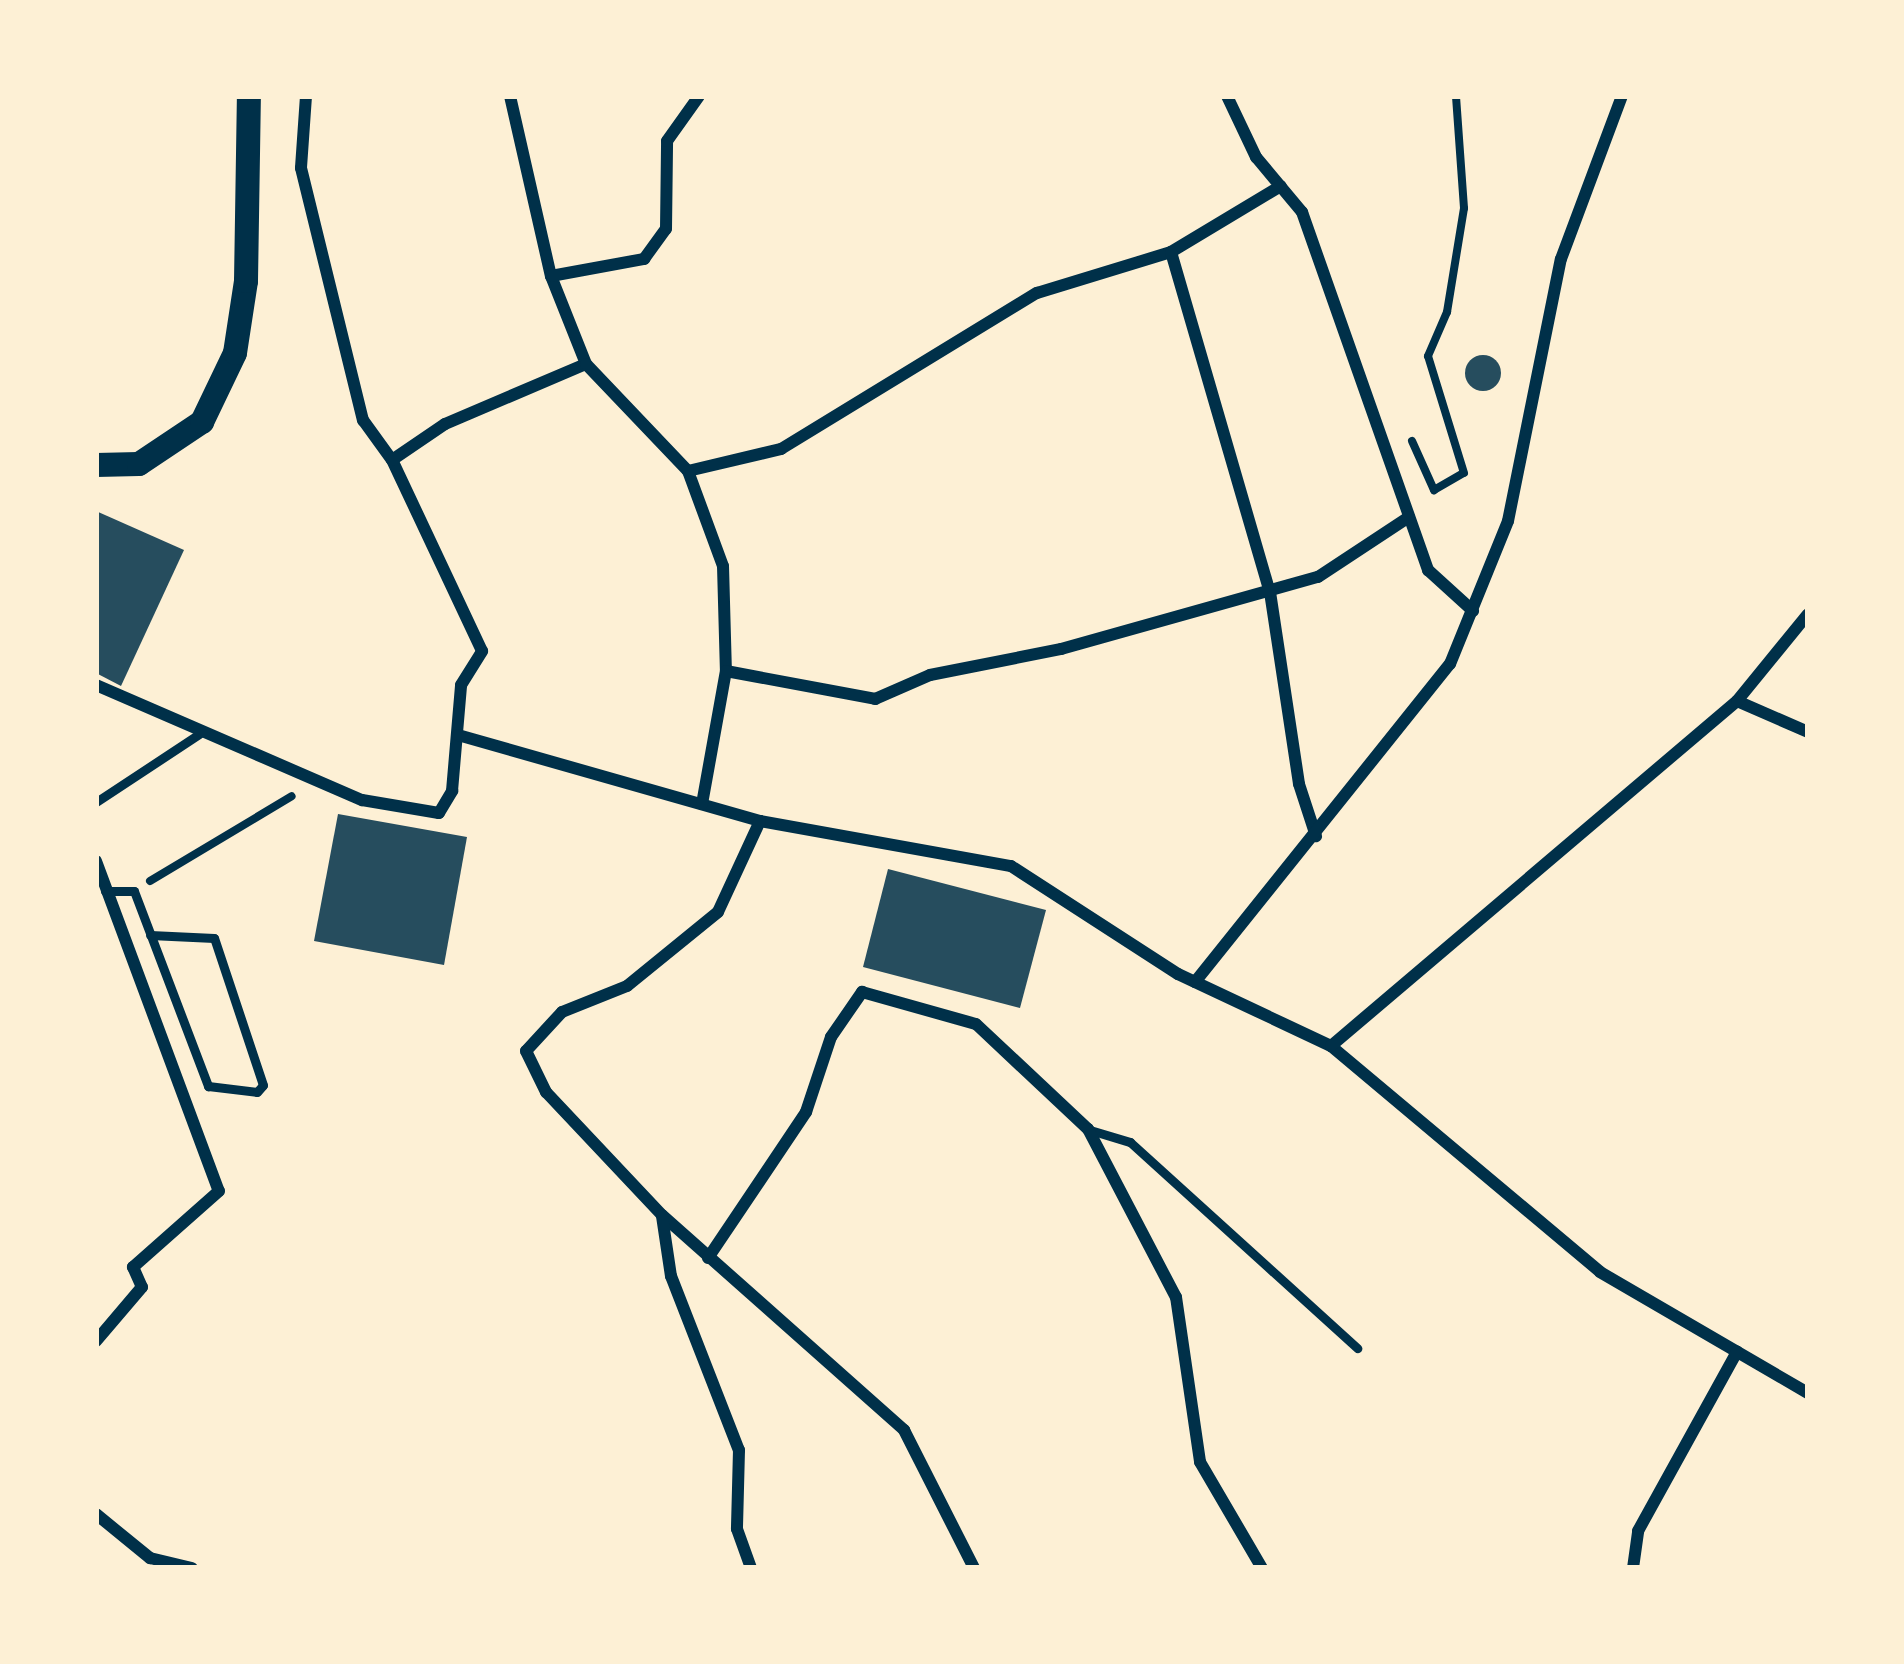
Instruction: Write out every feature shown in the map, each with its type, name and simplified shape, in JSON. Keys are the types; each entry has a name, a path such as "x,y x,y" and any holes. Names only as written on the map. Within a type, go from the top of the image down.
{"main road":[{"path":"96,465 140,464 202,422 235,353 246,281 249,96"}],"street":[{"path":"96,686 362,800 439,813 452,791 460,685 482,651 392,460 363,420 306,188 306,96"},
{"path":"511,96 550,276 586,364 688,471 723,566 726,671 702,804"},
{"path":"550,276 644,259 666,229 667,141 699,96"},
{"path":"1227,96 1256,157 1302,212 1428,570 1473,610"},
{"path":"1195,982 1450,664 1508,521 1561,259 1622,96"},
{"path":"688,471 781,449 1037,293 1172,252 1281,186"},
{"path":"1172,252 1270,592 1299,784 1316,836"},
{"path":"392,460 446,424 586,364"},
{"path":"726,671 874,698 931,675 1318,577 1408,518"},
{"path":"1331,1046 1737,701 1808,614"},
{"path":"1737,701 1808,732"},
{"path":"458,736 760,821 1011,866 1195,982 1331,1046 1600,1272 1808,1393"},
{"path":"760,821 718,912 627,986 562,1012 526,1051 546,1092 662,1215 904,1430 974,1568"},
{"path":"96,861 219,1192 133,1267 142,1287 96,1341"},
{"path":"708,1258 806,1112 831,1037 862,992 976,1024 1088,1130 1176,1298 1200,1462 1262,1568"},
{"path":"662,1215 671,1276 739,1450 737,1529 751,1568"},
{"path":"1633,1568 1638,1532 1737,1352"},
{"path":"96,1514 150,1558 192,1568"},
{"path":"135,1568 150,1558"}],"lane":[{"path":"96,802 199,734"},
{"path":"105,891 134,891 150,935 208,1086 256,1092 263,1085 214,938 150,935"},
{"path":"1088,1130 1130,1142 1357,1348"}],"path":[{"path":"1406,425 1434,490 1464,473 1428,356 1447,311 1464,208 1456,96"},
{"path":"134,891 318,781"}],"building":[{"path":"1483,355 1496,360 1501,373 1496,386 1483,391 1470,386 1465,373 1470,360"},
{"path":"96,511 184,550 121,686 96,673"},
{"path":"338,814 467,837 444,965 314,941"},
{"path":"888,869 1046,910 1020,1008 863,967"}]}
